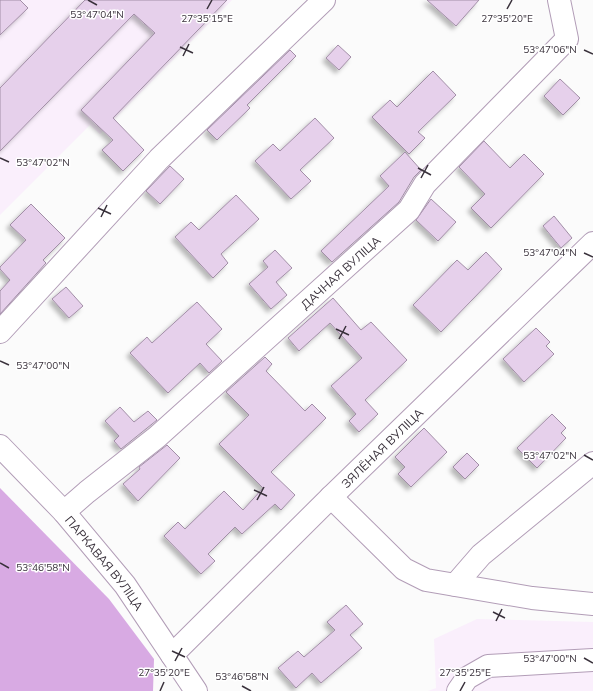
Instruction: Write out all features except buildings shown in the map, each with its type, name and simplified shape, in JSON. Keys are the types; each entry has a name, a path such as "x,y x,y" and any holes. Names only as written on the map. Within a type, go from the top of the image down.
{"street":[{"path":"0,332 160,159 324,0"},
{"name":"ДАЧНАЯ ВУЛІЦА","path":"64,512 87,492 157,438 409,210 425,184 567,39 559,0"},
{"name":"ЗЯЛЁНАЯ ВУЛІЦА","path":"172,655 331,497 593,243"},
{"name":"ПАРКАВАЯ ВУЛІЦА","path":"0,446 64,512 125,585 196,691"},
{"path":"455,584 481,555 593,463"},
{"path":"331,497 404,569 426,580 532,598 593,604"},
{"path":"458,691 467,678 488,666 593,660"}],"shaded area":[{"path":"0,0 232,0 100,134 90,125 0,215"},
{"path":"0,488 109,599 154,659 153,691 0,691"},
{"path":"477,619 593,622 593,691 428,691 436,688 434,639"}]}
